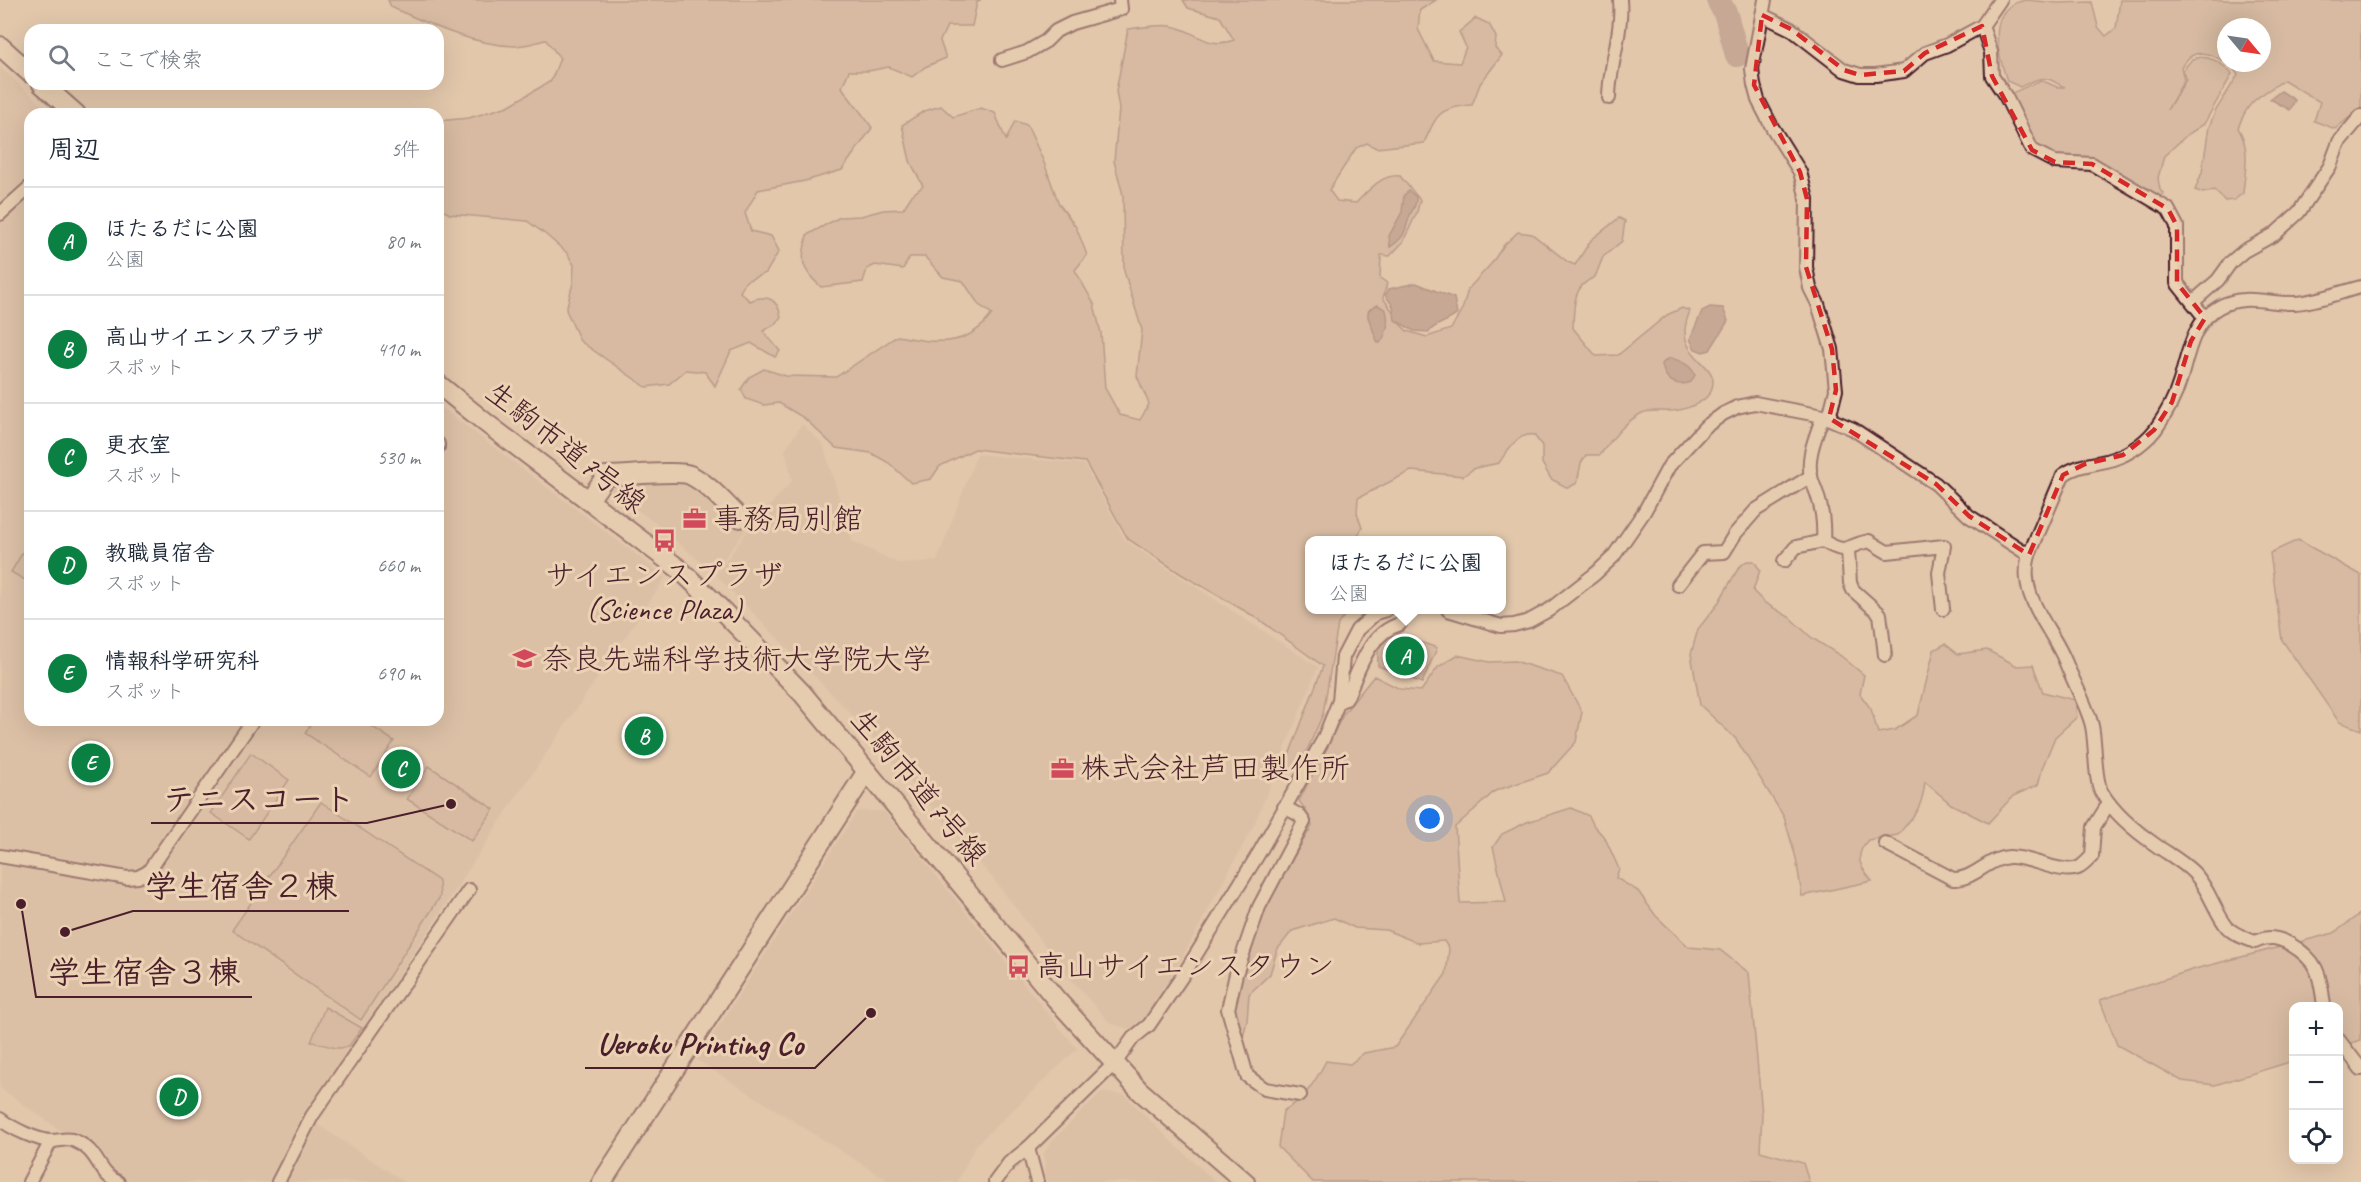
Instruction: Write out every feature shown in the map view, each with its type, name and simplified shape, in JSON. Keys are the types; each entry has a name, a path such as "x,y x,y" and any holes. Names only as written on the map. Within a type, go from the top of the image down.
{"street":[{"path":"1002,60 1027,52 1056,31 1072,23 1121,9 1120,0"},
{"path":"1610,98 1609,78 1622,18 1620,0"},
{"path":"1762,4 1844,70 1860,75 1904,71 1925,53 1947,45 1982,26 2000,0"},
{"path":"1762,4 1752,69 1754,85 1758,99 1772,127 1800,172 1807,199 1806,267 1810,288 1818,304 1832,349 1836,390 1812,449 1810,476 1818,495 1824,528 1823,541"},
{"path":"1982,26 1991,52 1992,76 2006,97 2032,150 2055,162 2092,164 2168,209 2177,226 2177,283 2205,318"},
{"path":"0,46 24,68"},
{"path":"49,90 69,108"},
{"path":"2193,302 2218,280 2231,262 2244,251 2275,234 2299,212 2330,166 2339,142 2361,116"},
{"path":"0,214 24,192"},
{"path":"2323,1002 2314,963 2306,953 2280,939 2267,937 2255,942 2228,928 2196,875 2179,860 2142,835 2100,791 2097,782 2096,748 2092,723 2061,649 2042,621 2027,587 2025,567 2063,475 2085,464 2107,461 2123,455 2137,447 2154,430 2172,402 2191,341 2205,318 2217,308 2230,301 2248,298 2297,303 2361,287"},
{"name":"生駒市道7号線","path":"444,389 678,568 712,600 802,693 1056,999 1116,1062 1139,1090 1245,1182"},
{"path":"1464,614 1501,626 1514,626 1549,610 1613,557 1644,512 1669,466 1705,427 1737,407 1755,403 1826,417 1853,429 1936,484 1970,516 2029,555"},
{"path":"588,500 606,476 688,474 702,483 740,518"},
{"path":"1678,585 1703,553 1724,552 1735,534 1756,510 1810,476"},
{"path":"1784,561 1797,547 1823,541 1835,548 1848,550 1869,541 1887,552 1944,546 1939,573 1943,609"},
{"path":"1848,550 1850,583 1853,590 1880,614 1885,655"},
{"path":"995,1182 1009,1163 1028,1148 1116,1062 1133,1038 1149,1025 1187,969 1323,740 1340,700 1343,657 1357,630 1375,614"},
{"path":"1340,700 1346,699 1367,649 1389,627 1400,624"},
{"path":"0,856 127,878 138,877 148,872 250,726"},
{"path":"602,1182 867,771"},
{"path":"1885,843 1953,879 1962,880 1996,860 2009,857 2025,858 2069,870 2078,868 2092,856 2094,827 2109,803"},
{"path":"1284,807 1299,815 1304,822 1259,908 1236,974 1228,1009 1246,1076 1265,1089 1300,1095"},
{"path":"278,1182 312,1116 469,890"},
{"path":"2343,1046 2361,1069"},
{"path":"0,1119 16,1130 51,1141 74,1140 92,1151 108,1178 118,1182"},
{"path":"29,1182 51,1141"},
{"path":"1028,1148 1037,1182"}],"highlighted area":[{"path":"1762,15 1791,29 1844,70 1860,75 1904,71 1925,53 1982,26 1992,76 2032,150 2055,162 2092,164 2168,209 2177,226 2177,283 2205,318 2191,341 2172,402 2154,430 2123,455 2085,464 2063,475 2029,555 1969,516 1936,484 1829,418 1836,390 1832,349 1806,267 1807,199 1800,172 1754,85"}],"shaded area":[{"path":"388,0 980,0 977,2 972,26 947,26 940,41 946,58 925,67 912,77 889,67 868,71 849,71 842,87 872,128 842,170 805,181 758,190 745,213 751,231 771,236 779,251 766,273 746,281 740,292 750,301 766,298 777,306 781,317 774,325 763,331 780,351 775,357 751,343 731,351 715,386 705,372 686,370 669,384 646,387 580,341 566,310 573,283 574,265 567,253 527,221 450,214 444,211 444,120 469,118 508,106 551,81 560,58 546,40 514,46 482,42 444,29 444,24 430,24 391,7"},
{"path":"1183,0 1436,0 1420,10 1418,29 1434,61 1460,63 1466,47 1459,32 1476,18 1489,24 1496,37 1495,48 1502,55 1480,84 1472,105 1452,108 1440,114 1424,143 1376,148 1367,143 1356,148 1329,190 1337,201 1356,203 1381,180 1400,176 1420,200 1403,242 1390,256 1381,255 1380,278 1387,283 1383,298 1398,322 1407,331 1427,337 1451,329 1463,307 1468,289 1491,264 1504,245 1518,232 1532,234 1575,265 1591,240 1619,218 1625,221 1622,241 1603,257 1595,277 1587,281 1578,291 1574,305 1573,328 1596,356 1618,355 1667,315 1682,308 1690,311 1685,327 1690,349 1713,379 1712,388 1706,398 1688,408 1645,412 1629,421 1600,455 1586,455 1581,463 1577,483 1568,488 1551,479 1542,463 1542,446 1534,435 1528,435 1513,443 1499,463 1475,468 1463,476 1411,471 1358,498 1357,513 1362,528 1358,536 1305,536 1305,614 1346,614 1338,624 1323,714 1301,764 1280,779 1323,666 1257,618 1181,574 1128,539 1085,462 975,449 940,466 931,479 911,483 889,463 871,453 836,448 804,418 779,403 764,405 746,399 741,389 749,377 764,369 786,376 836,377 897,336 949,341 972,333 992,314 979,305 963,281 943,277 925,257 910,257 903,269 875,265 867,269 863,282 821,287 809,275 803,258 807,235 840,217 903,209 912,195 923,186 910,161 902,125 924,111 941,106 953,117 981,108 995,113 1006,140 1015,121 1027,125 1059,204 1076,227 1087,255 1075,270 1094,304 1101,333 1105,388 1120,415 1140,420 1149,404 1137,376 1142,330 1124,271 1123,195 1114,161 1119,109 1116,91 1128,29 1171,26 1216,43 1234,40 1220,17 1188,8"},
{"path":"2026,0 2057,3 2092,2 2098,27 2106,36 2116,28 2120,0 2361,0 2361,108 2335,129 2314,121 2320,102 2284,80 2261,95 2246,110 2238,128 2246,152 2243,193 2234,200 2225,201 2214,190 2203,193 2195,190 2202,172 2209,127 2216,110 2238,75 2236,72 2271,72 2271,18 2217,18 2217,58 2203,53 2197,54 2191,56 2181,67 2184,80 2167,110 2186,80 2183,70 2192,59 2209,58 2217,62 2217,72 2232,74 2204,124 2187,135 2164,156 2158,178 2160,190 2163,193 2161,199 2088,158 2050,156 2036,147 2010,94 2041,80 2057,87 2065,87 2043,78 2020,87 2007,81 1999,52 2000,20 2004,12 2012,5"},
{"name":"奈良先端科学技術大学院大学","path":"0,67 45,108 24,108 24,726 444,726 444,410 666,577 509,808 311,1110 273,1182 134,1182 114,1174 94,1145 76,1134 67,1135 0,1088"},
{"path":"2281,91 2295,100 2290,110 2270,99"},
{"path":"1409,191 1416,197 1415,204 1402,236 1390,247 1389,236 1402,212 1404,195"},
{"path":"1416,283 1454,298 1457,314 1429,332 1414,331 1395,320 1393,306 1385,295 1389,289"},
{"path":"1378,305 1386,310 1387,319 1385,335 1380,343 1378,343 1368,317 1370,309"},
{"path":"1710,307 1723,308 1728,321 1710,350 1703,352 1695,349 1690,339 1702,311"},
{"path":"1671,358 1691,369 1695,375 1691,382 1680,384 1668,378 1662,364"},
{"path":"802,424 823,444 852,541 898,563 937,561 977,454 1084,464 1126,541 1318,667 1255,823 1150,1017 1135,1031 1110,1023 1068,976 995,881 857,720 716,575 751,526 792,481 785,450"},
{"name":"奈良先端科学技術大学院大学","path":"687,479 706,491 746,530 713,573 658,525 608,489 612,483"},
{"path":"2298,540 2361,575 2361,730 2339,722 2282,640 2270,553"},
{"path":"24,550 24,580 11,572"},
{"path":"1747,561 1754,561 1760,570 1753,591 1765,603 1789,617 1812,638 1841,656 1864,675 1860,694 1871,709 1878,733 1895,730 1918,715 1934,650 1945,644 1958,654 1987,650 2017,666 2033,665 2043,692 2075,700 2077,717 2055,737 2038,785 2013,796 1988,823 1951,804 1925,782 1917,811 1898,835 1868,840 1861,851 1861,866 1872,881 1802,896 1796,858 1784,817 1736,739 1700,705 1691,654 1698,629 1717,605 1739,567"},
{"path":"1390,631 1437,648 1422,683 1378,666 1379,647"},
{"path":"1457,655 1489,662 1515,661 1562,676 1582,712 1576,742 1548,773 1495,791 1455,827 1460,903 1506,902 1493,847 1502,834 1527,822 1571,808 1589,816 1594,826 1605,838 1619,869 1616,878 1638,891 1656,916 1689,947 1720,950 1749,973 1762,1114 1760,1151 1803,1163 1809,1182 1313,1182 1278,1147 1283,1111 1297,1102 1308,1090 1326,1061 1350,1064 1364,1053 1395,1047 1446,974 1449,949 1444,941 1418,943 1386,930 1355,928 1334,918 1292,931 1277,950 1270,974 1249,994 1247,1021 1242,1041 1233,1002 1263,909 1312,826 1299,801 1344,713 1374,676 1400,689 1421,691 1438,667"},
{"path":"310,726 371,726 394,741 371,777 305,733"},
{"path":"251,753 289,780 249,839 211,813"},
{"path":"429,766 494,809 472,841 407,799"},
{"path":"321,802 439,881 440,897 361,1020 232,930"},
{"path":"857,811 884,811 1077,1049 976,1145 957,1182 890,1182 697,1060"},
{"path":"2361,913 2361,1040 2343,1046 2343,1002 2289,1002 2289,1062 2215,1085 2182,1081 2117,1045 2100,1000 2195,969 2334,933"},
{"path":"325,1007 362,1028 349,1046 335,1048 311,1042"},
{"path":"1101,1092 1125,1095 1216,1182 1046,1182 1044,1153 1052,1141"},
{"path":"314,1122 405,1182 283,1182"}],"waterway":[{"path":"1718,0 1726,15 1737,55"}],"place":[{"name":"事務局別館","path":"695,519"},
{"name":"サイエンスプラザ (Science Plaza)","path":"664,541"},
{"name":"ほたるだに公園","path":"1405,656"},
{"name":"奈良先端科学技術大学院大学","path":"524,659"},
{"name":"高山サイエンスプラザ","path":"644,736"},
{"name":"情報科学研究科","path":"91,763"},
{"name":"株式会社芦田製作所","path":"1062,768"},
{"name":"更衣室","path":"401,769"},
{"name":"テニスコート","path":"451,804"},
{"name":"学生宿舎３棟","path":"21,904"},
{"name":"学生宿舎２棟","path":"65,932"},
{"name":"高山サイエンスタウン","path":"1018,966"},
{"name":"Ueroku Printing Co","path":"871,1013"},
{"name":"教職員宿舎","path":"179,1097"}]}
